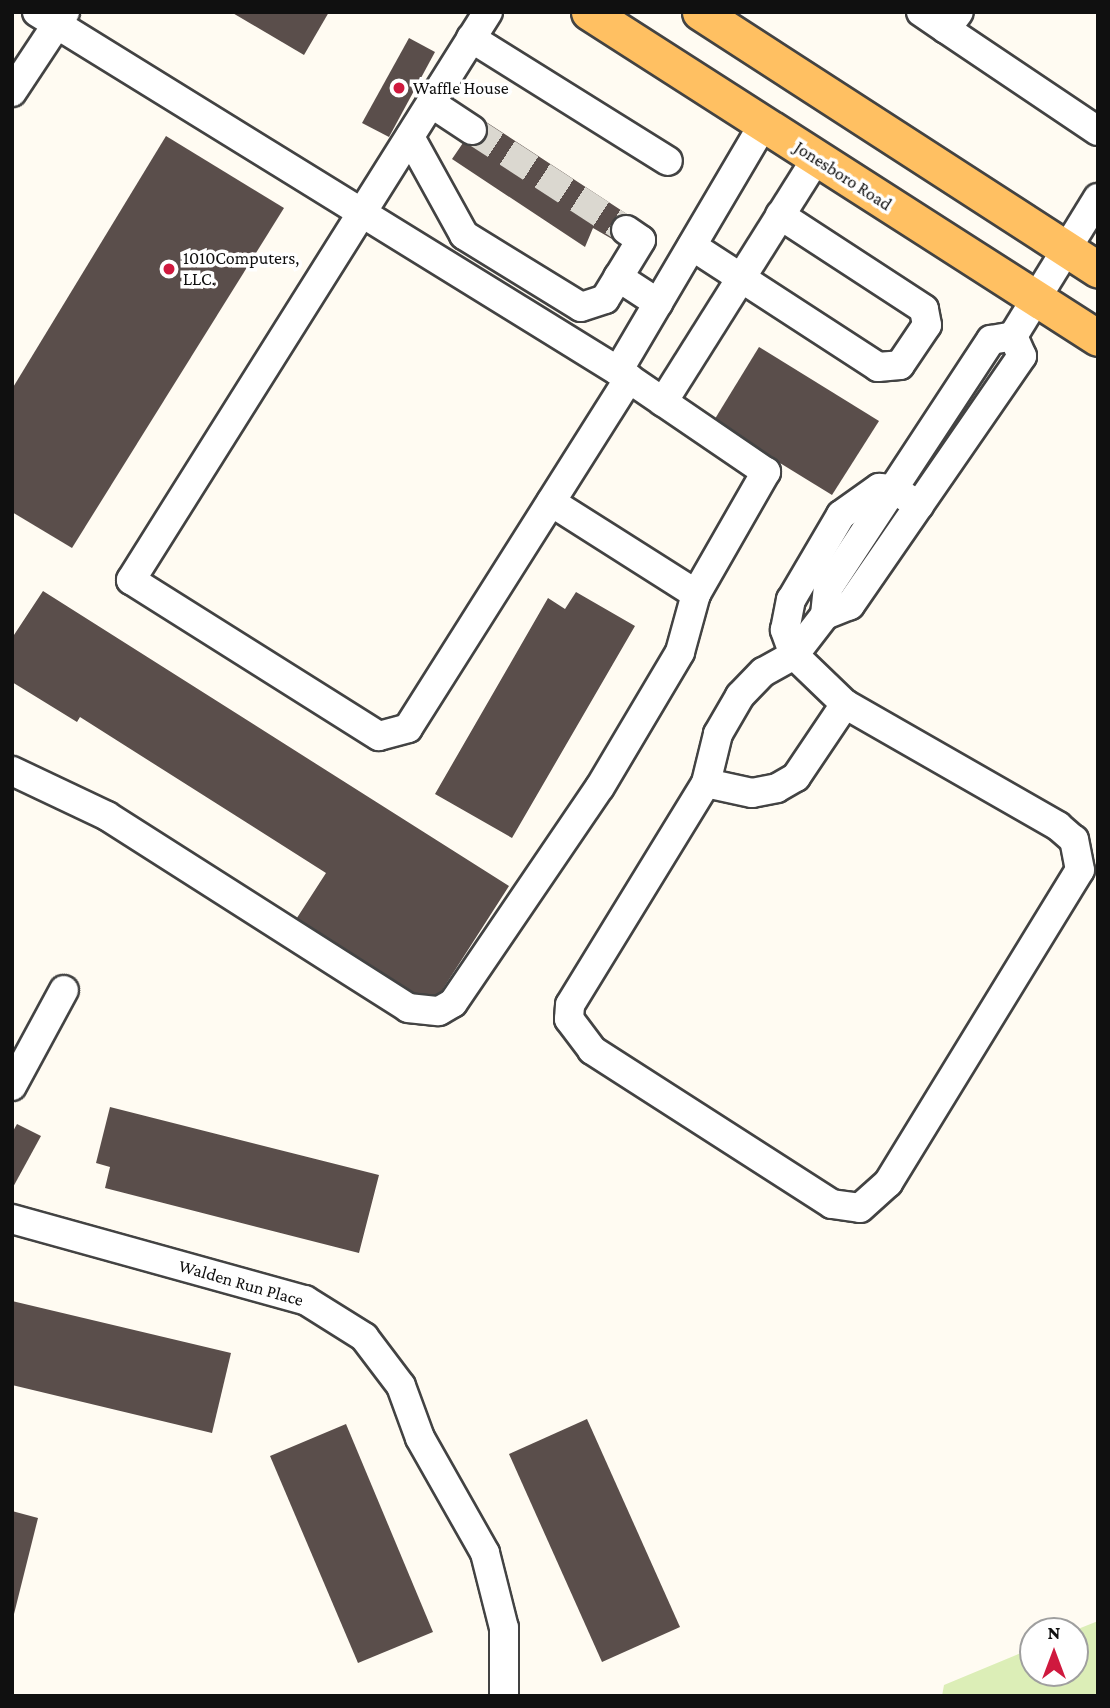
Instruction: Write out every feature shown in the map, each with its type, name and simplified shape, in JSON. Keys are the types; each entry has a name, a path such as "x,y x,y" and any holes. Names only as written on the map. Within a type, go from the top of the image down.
{"main road":[{"name":"Jonesboro Road","path":"589,12 1098,338"},
{"path":"700,12 1084,260"}],"street":[{"path":"488,12 131,580 379,736 408,729 551,502 624,375 658,303 763,125"},
{"path":"921,12 952,21 1098,131"},
{"path":"12,92 53,16 624,375 766,472 696,594 680,652 600,787 453,1003 439,1011 408,1007 107,816 12,771"},
{"path":"471,38 668,161"},
{"path":"431,103 472,130"},
{"path":"410,137 464,235 581,307 605,299 641,240 626,230"},
{"path":"663,402 816,159"},
{"path":"825,615 828,588 991,340 1013,336 1038,300 1084,260 1098,198"},
{"path":"692,246 878,367 900,365 927,325 924,309 780,215"},
{"path":"618,277 658,303"},
{"path":"919,505 894,489 859,497 831,530 791,600 785,630 794,655 845,704 1058,826 1080,855 1080,870 888,1183 860,1208 832,1204 574,1034 570,1005 706,783 718,734 740,695 762,672 794,655 825,615 850,605 1022,356 1013,336"},
{"path":"551,502 696,594"},
{"path":"831,530 855,547"},
{"path":"706,783 752,793 776,788 796,777 845,704"},
{"path":"12,1086 65,990"},
{"name":"Walden Run Place","path":"12,1219 305,1300 364,1337 401,1386 420,1438 485,1553 504,1628 504,1696"}],"green space":[{"path":"1098,1621 1098,1696 942,1696 944,1685 1019,1654 1019,1687 1089,1687 1089,1625"}],"building":[{"path":"231,12 329,12 304,55"},
{"name":"Waffle House","path":"409,38 435,52 389,137 362,123"},
{"path":"480,118 633,218 619,243 593,228 585,247 452,159"},
{"path":"166,136 284,208 72,548 12,512 12,389"},
{"path":"759,347 879,421 832,495 713,422"},
{"path":"43,591 509,886 430,1009 293,924 326,873 80,717 77,722 12,682 12,638"},
{"path":"576,592 635,626 512,838 435,794 548,598 565,609"},
{"path":"110,1107 379,1175 359,1253 105,1188 110,1167 96,1163"},
{"path":"17,1124 41,1136 12,1189 12,1133"},
{"path":"12,1301 231,1353 212,1433 12,1385"},
{"path":"587,1419 680,1627 602,1662 509,1454"},
{"path":"346,1424 433,1632 358,1663 270,1456"},
{"path":"12,1511 38,1518 13,1618 12,1618"}],"tunnel":[{"path":"472,130 626,230"}],"place":[{"name":"Waffle House","path":"399,88"},
{"name":"1010Computers, LLC.","path":"169,269"}]}
